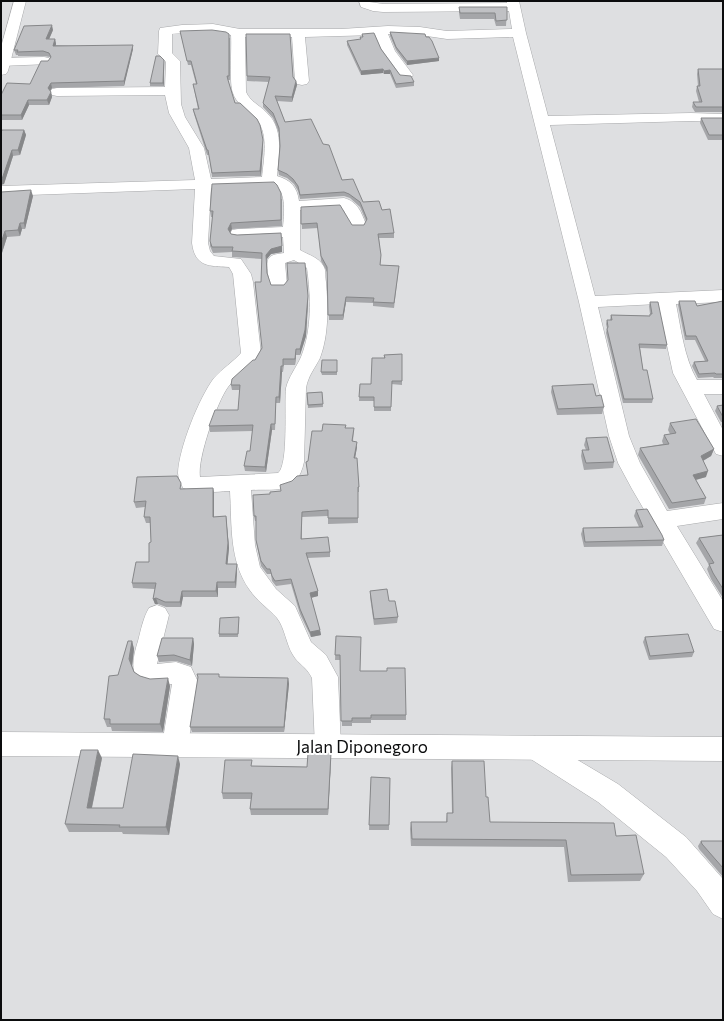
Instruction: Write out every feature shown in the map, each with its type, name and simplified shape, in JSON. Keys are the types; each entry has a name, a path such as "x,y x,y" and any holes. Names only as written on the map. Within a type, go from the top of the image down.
{"street":[{"path":"20,1 2,65 44,61"},
{"path":"365,1 366,4 375,7 416,4 513,4 588,302 619,436 629,463 661,520 723,622"},
{"path":"416,4 420,31"},
{"path":"1,191 203,184 269,181 280,181 286,185 292,206 291,251 311,262 316,268 318,323 314,346 309,359 297,379 295,393 295,445 291,473 288,477 282,480 198,485 191,482 188,477 197,436 212,397 220,384 247,360 251,354 242,274 235,263 210,261 205,259 201,252 200,242 203,184 201,158 176,111 171,91 173,84 172,61 165,54 165,31 186,29 222,29 231,30 238,34 341,33 380,30 420,31 453,35 520,33"},
{"path":"380,30 389,52 406,76"},
{"path":"298,33 302,81"},
{"path":"238,34 239,92 242,99 269,123 271,139 269,181"},
{"path":"57,92 171,91"},
{"path":"542,121 695,117 723,118"},
{"path":"292,206 344,203 351,208 358,224"},
{"path":"238,234 291,232"},
{"path":"278,285 276,260 294,254"},
{"path":"588,302 723,296"},
{"path":"666,299 679,360 690,387 723,449"},
{"path":"690,387 723,387"},
{"path":"240,483 242,522 249,568 257,582 268,596 287,613 302,649 317,662 325,677 328,747"},
{"path":"661,520 723,511"},
{"path":"158,615 145,660 145,670 151,675 176,673 182,675 185,682 175,745"},
{"name":"Jalan Diponegoro","path":"1,744 723,749"},
{"path":"535,748 608,793 676,847 707,881 723,904"}],"building":[{"path":"459,7 507,7 507,20 496,21 495,13 460,13"},
{"path":"52,25 46,39 55,39 53,46 133,45 124,81 51,83 48,88 51,92 47,100 28,100 21,115 1,115 1,95 7,83 30,84 41,61 48,61 51,57 49,53 43,51 17,52 18,50 14,50 24,26"},
{"path":"212,30 226,32 229,34 229,76 227,76 235,103 240,103 257,119 260,125 263,140 260,171 212,173 208,150 193,109 199,109 193,84 197,84 191,61 187,61 180,31"},
{"path":"390,32 425,34 426,37 429,37 432,41 439,58 407,61 396,47"},
{"path":"374,33 381,49 400,75 411,76 414,82 396,84 390,70 384,71 383,69 361,71 347,41 361,39 360,37 363,37 362,34"},
{"path":"246,34 290,34 293,77 296,81 292,97 275,96 285,122 311,119 323,144 329,145 342,180 353,179 363,202 379,201 382,210 390,209 394,233 378,234 381,255 380,265 399,266 394,303 373,302 374,298 346,297 343,315 328,315 327,267 321,256 317,223 301,224 301,207 340,205 352,225 364,225 367,219 360,202 349,194 344,192 300,195 298,186 293,179 287,174 278,170 280,146 279,128 273,113 263,103 270,77 247,76"},
{"path":"156,56 160,56 164,60 163,83 150,83"},
{"path":"698,69 723,69 723,107 696,107 693,102 702,102 697,86 700,86"},
{"path":"701,118 723,118 723,135 709,135"},
{"path":"2,130 24,130 18,150 12,150 1,179 1,133"},
{"path":"274,182 281,193 281,220 231,223 228,229 231,234 237,235 281,233 282,246 271,249 266,255 267,273 271,285 284,285 288,280 287,263 305,263 308,296 305,330 300,349 296,349 295,359 283,359 283,366 281,366 279,397 276,397 275,424 271,424 265,467 244,466 247,451 250,451 253,425 209,426 215,410 238,410 240,385 231,385 232,379 253,360 255,360 262,348 255,282 261,282 262,253 232,251 233,247 212,247 210,241 213,211 210,211 212,184"},
{"path":"31,190 24,223 20,223 18,230 5,231 1,243 1,192"},
{"path":"679,301 695,301 697,306 723,301 723,374 699,374 694,362 708,361 696,336 686,336"},
{"path":"650,302 658,302 667,345 639,344 643,370 647,370 653,399 624,399 607,329 607,320 612,320 611,315 650,316 650,314 652,314"},
{"path":"402,354 402,381 392,381 391,407 374,407 374,397 359,397 360,384 371,384 372,358 385,358 384,355"},
{"path":"322,360 337,360 337,372 321,372"},
{"path":"593,384 596,396 601,395 604,407 558,409 552,386"},
{"path":"322,392 323,404 308,405 307,393"},
{"path":"723,405 723,417 717,406"},
{"path":"696,419 714,449 701,456 708,471 693,475 706,498 672,503 640,448 669,444 664,435 676,433 670,423"},
{"path":"323,424 346,425 345,428 354,428 352,441 357,442 354,458 357,458 359,487 358,518 328,518 328,510 302,512 301,539 328,537 330,552 306,553 318,591 310,593 320,630 310,632 300,609 291,579 275,581 270,569 267,569 261,561 256,540 256,516 254,516 253,495 270,494 270,492 281,491 280,485 292,481 297,476 308,475 306,462 308,461 312,431 322,431"},
{"path":"607,437 614,462 586,463 582,450 589,450 586,438"},
{"path":"177,476 181,483 180,489 213,488 213,517 226,516 228,543 226,564 237,564 235,582 217,582 216,591 182,591 180,602 165,602 156,598 153,599 156,583 132,583 136,562 149,562 149,543 151,542 150,517 144,517 146,501 134,502 137,477"},
{"path":"647,509 664,540 585,542 583,528 643,527 636,510"},
{"path":"723,535 723,589 709,564 714,563 699,538"},
{"path":"387,589 389,601 395,601 398,617 374,619 370,591"},
{"path":"239,617 238,634 219,634 220,618"},
{"path":"688,634 694,652 650,656 645,637"},
{"path":"336,636 361,637 360,671 387,671 387,668 405,668 406,715 371,715 371,718 352,718 352,721 341,721 340,655 335,655"},
{"path":"162,638 193,638 190,660 174,655 157,656"},
{"path":"128,641 132,641 129,659 134,672 140,676 150,679 168,678 160,724 110,724 110,719 104,719 109,676 118,675"},
{"path":"197,674 219,674 219,677 288,678 284,727 190,727 198,677"},
{"path":"81,750 98,750 87,808 123,808 133,754 178,756 166,827 119,827 120,825 65,824"},
{"path":"308,753 331,753 328,809 250,809 252,793 222,793 225,760 252,760 251,766 307,767"},
{"path":"452,761 484,761 486,797 488,797 490,822 614,823 616,836 636,835 644,874 571,875 566,840 412,839 411,822 447,822 447,813 453,813"},
{"path":"371,777 390,778 389,825 369,825"},
{"path":"701,841 723,841 723,868 702,844"}]}
